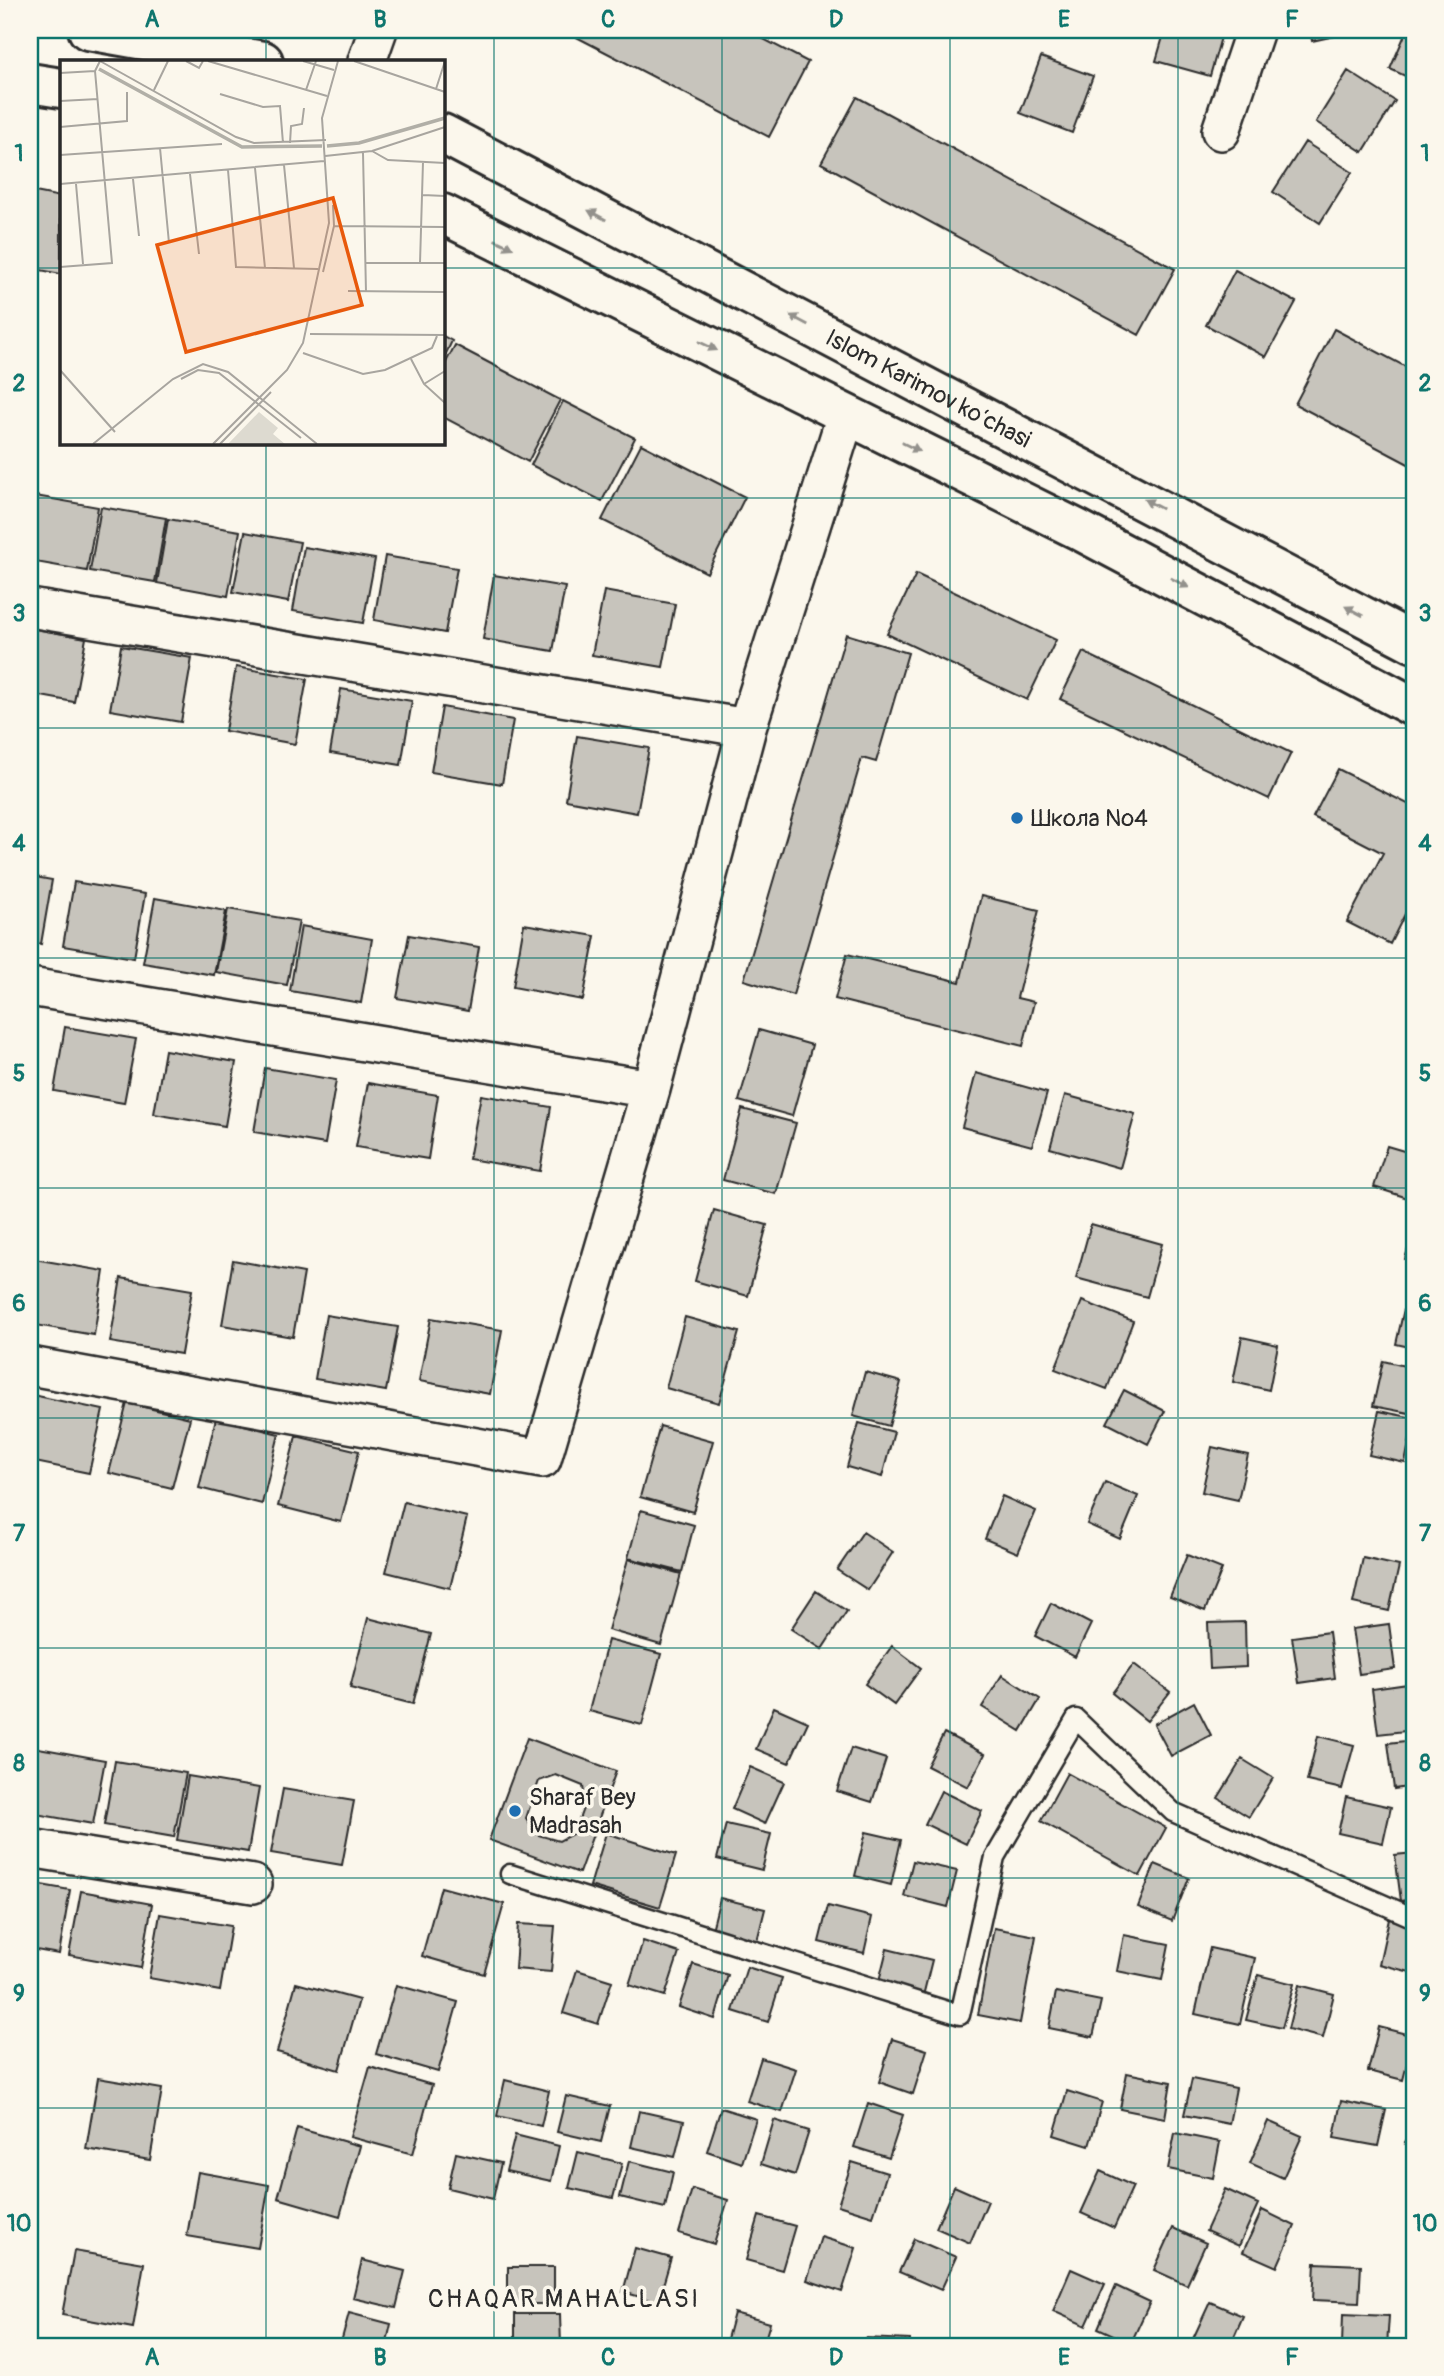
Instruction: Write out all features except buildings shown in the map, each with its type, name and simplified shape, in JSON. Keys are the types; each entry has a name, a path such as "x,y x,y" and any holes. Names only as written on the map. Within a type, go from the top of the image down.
{"main road":[{"path":"88,30 257,60"},
{"path":"30,83 60,88"},
{"name":"Islom Karimov ko‘chasi","path":"444,135 1414,643"},
{"path":"444,214 1079,530 1414,707"}],"street":[{"path":"367,60 378,30"},
{"path":"1221,131 1255,30"},
{"path":"30,1366 542,1460 651,1089 747,728 846,415"},
{"path":"30,608 747,728"},
{"path":"30,988 651,1089"},
{"path":"30,1848 253,1884"}],"lane":[{"path":"510,1874 960,2015 995,1857 1076,1719 1173,1812 1414,1918"}],"place":[{"name":"Школа №4","path":"1017,818"},
{"name":"Sharaf Bey Madrasah","path":"515,1811"}],"district":[{"name":"CHAQAR MAHALLASI","path":"564,2299"}]}
